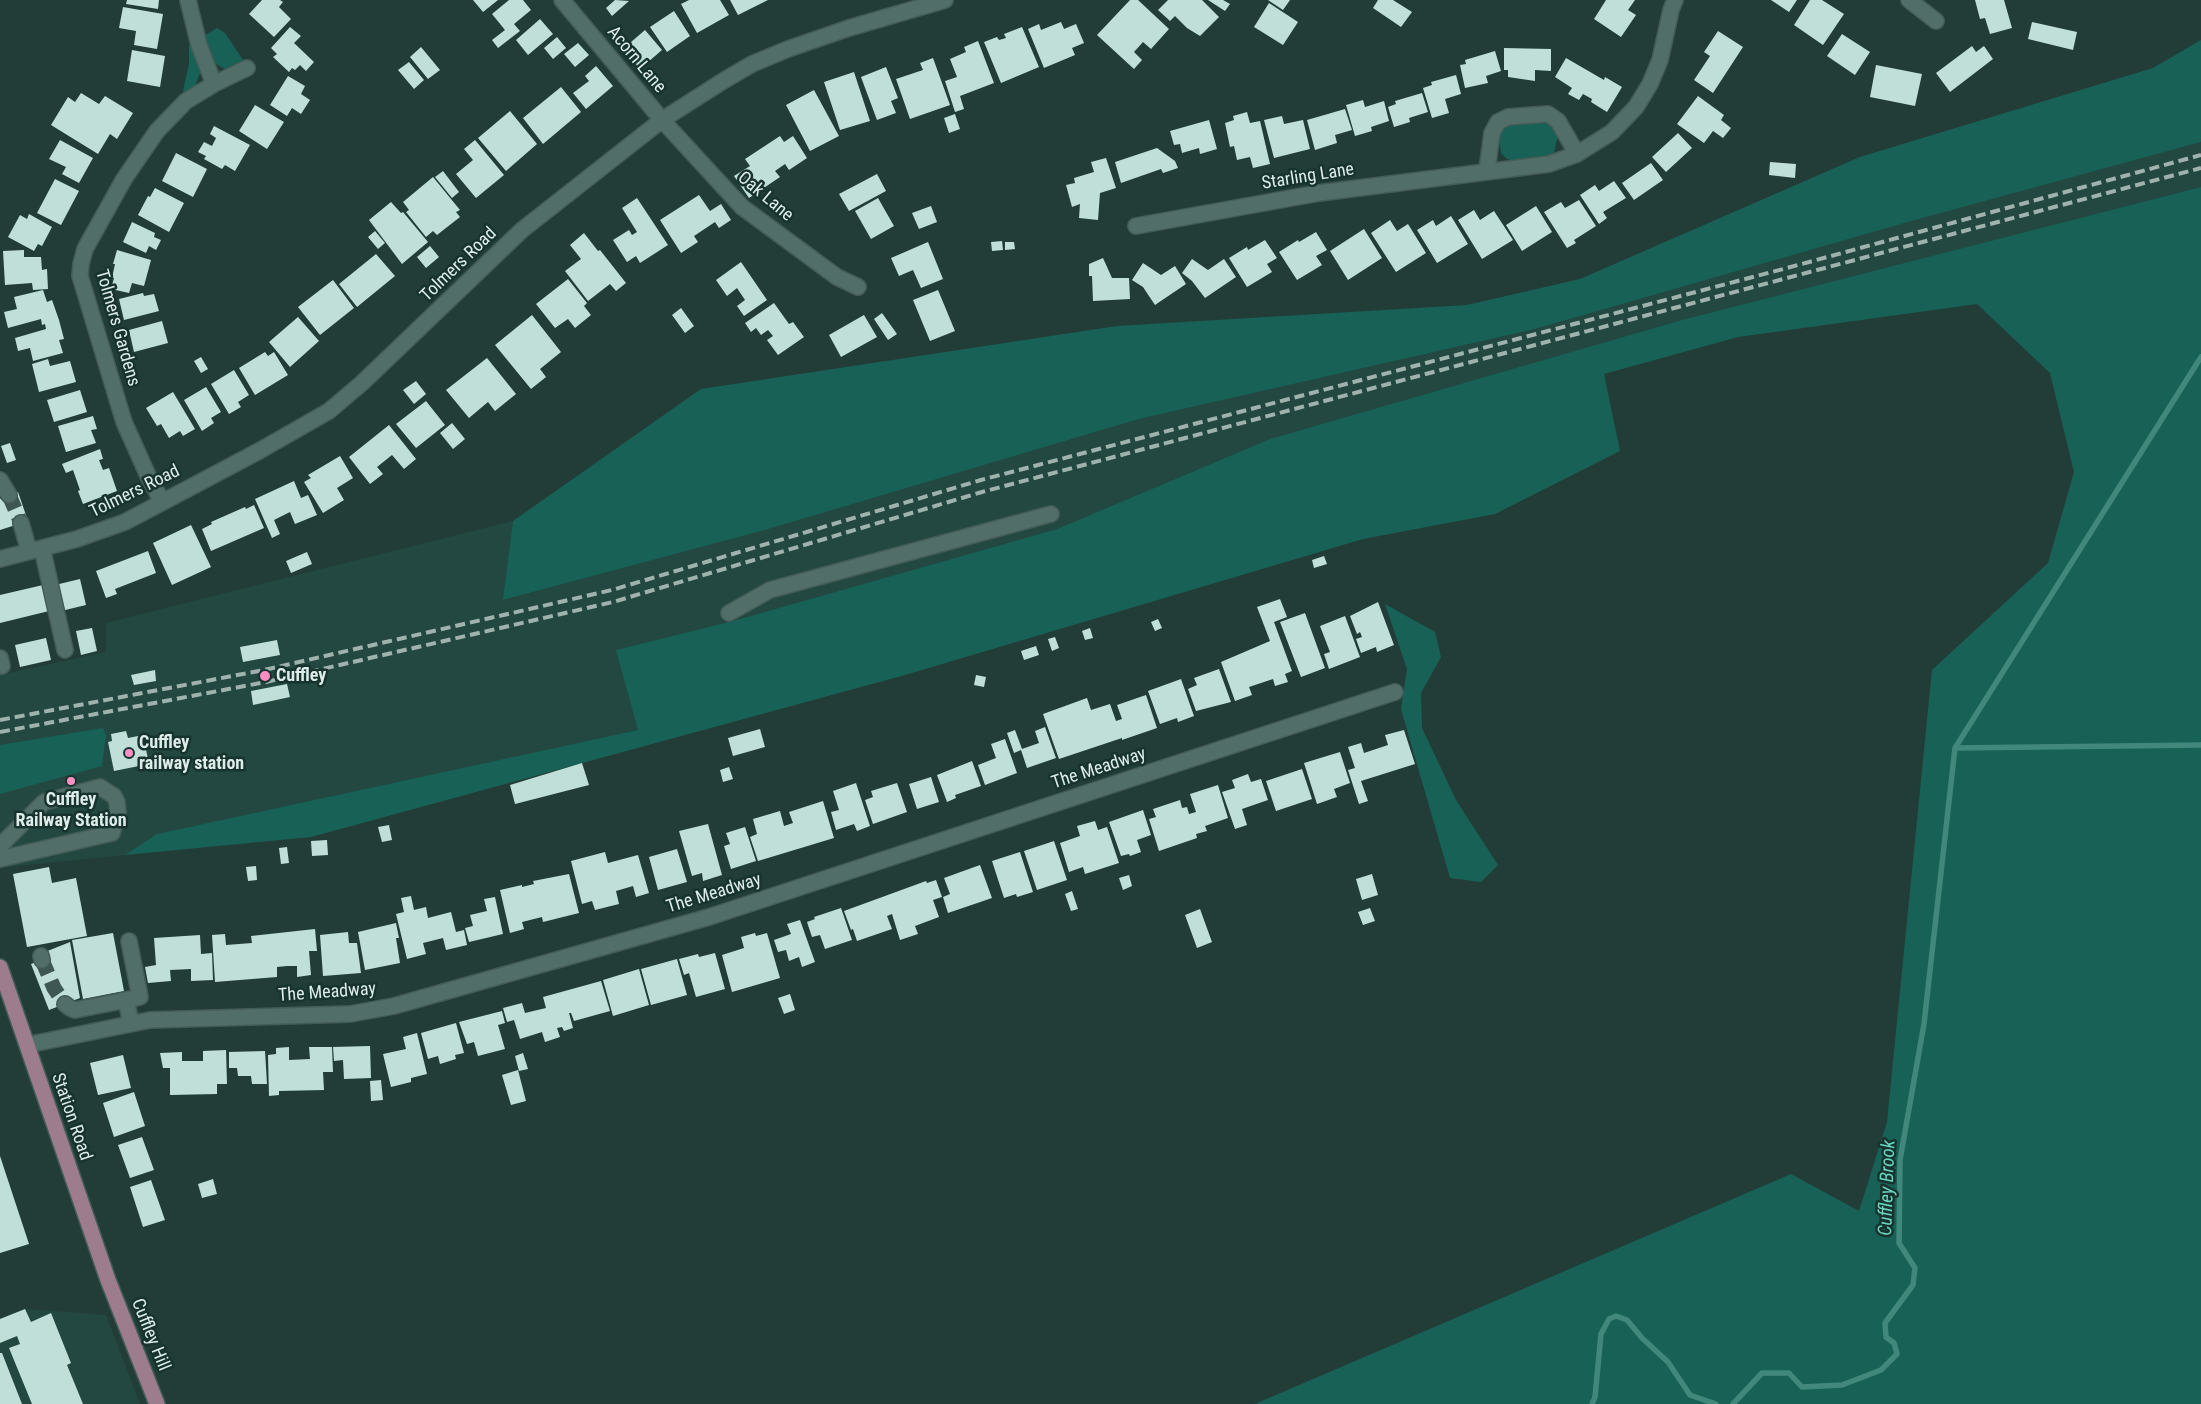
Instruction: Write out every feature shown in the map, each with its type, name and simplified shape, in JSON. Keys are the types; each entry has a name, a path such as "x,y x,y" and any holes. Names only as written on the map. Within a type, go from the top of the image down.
{"main road":[{"name":"Station Road","path":"0,967 108,1280"},
{"name":"Cuffley Hill","path":"108,1280 157,1404"}],"street":[{"path":"188,0 199,46 214,84"},
{"name":"Acorn Lane","path":"562,0 662,120"},
{"name":"Tolmers Road","path":"0,559 77,539 125,522 259,451 329,411 362,383 522,230 662,120 752,64 788,49 849,28 946,0"},
{"name":"Starling Lane","path":"1136,226 1319,193 1487,170 1549,164 1577,154 1612,132 1636,107 1650,84 1660,60 1675,0"},
{"path":"1909,0 1936,21"},
{"name":"Tolmers Gardens","path":"162,501 149,478 124,422 84,292 80,276 81,264 85,250 124,179 157,131 186,101 214,84 247,68"},
{"path":"1487,170 1492,133 1498,122 1508,118 1548,114 1558,121 1577,154"},
{"name":"Oak Lane","path":"662,120 742,207 837,277 858,287"},
{"path":"0,480 9,495"},
{"path":"729,613 770,590 1051,514"},
{"path":"21,523 35,550 65,650"},
{"name":"The Meadway","path":"26,1045 150,1020 350,1014 394,1006 709,916 1394,692"},
{"path":"0,846 44,802 100,787 114,796 117,802 118,812 112,833 0,859"},
{"path":"65,1004 75,1010 140,997 129,941"},
{"path":"126,1000 131,1023"}],"shaded area":[{"path":"217,28 225,33 243,60 235,68 226,70 215,63 204,36"},
{"path":"2201,40 2201,142 1908,222 1535,329 1139,419 765,530 503,600 513,521 701,389 1117,326 1467,305 1580,279 1860,157 2153,68"},
{"path":"189,43 199,65 200,73 195,86 187,91 183,91 189,64"},
{"path":"1542,121 1549,123 1555,128 1558,136 1554,152 1547,157 1515,161 1507,159 1501,153 1499,138 1502,129 1508,125"},
{"path":"2201,142 2201,187 1682,320 1270,439 1057,529 733,621 617,650 638,730 157,834 125,855 7,867 0,852 0,675 106,652 106,623 513,521 504,600 765,530 1139,419 1535,329 1908,222"},
{"path":"2201,187 2201,1404 1255,1404 1791,1174 1859,1211 1887,1122 1932,670 2048,563 2074,472 2050,373 1977,304 1738,337 1604,374 1620,451 1495,514 1363,539 905,675 311,837 125,855 157,834 638,730 616,650 733,621 1057,529 1270,439 1682,320"},
{"path":"1385,604 1435,632 1441,657 1421,693 1422,728 1456,800 1498,865 1481,882 1450,878 1401,709 1407,669"},
{"path":"103,728 106,735 102,766 0,794 0,745"},
{"path":"25,1309 106,1315 140,1404 0,1404 0,1319"}],"building":[{"path":"127,0 159,0 158,9 126,4"},
{"path":"262,0 280,0 283,2 279,7 291,19 274,37 249,14"},
{"path":"473,0 498,0 483,12"},
{"path":"509,0 523,0 531,10 514,24 520,31 498,48 492,40 505,30 492,14"},
{"path":"615,0 629,1 612,16 606,8"},
{"path":"689,0 720,0 729,15 697,33 681,4"},
{"path":"730,0 768,0 738,15"},
{"path":"1130,0 1138,0 1169,29 1151,49 1143,42 1134,52 1142,60 1134,69 1097,35"},
{"path":"1168,0 1202,0 1219,17 1200,36 1187,28 1175,16 1170,21 1158,10"},
{"path":"1208,0 1223,0 1230,4 1225,11"},
{"path":"1268,0 1290,0 1283,10"},
{"path":"1378,0 1393,0 1412,12 1401,27 1373,8"},
{"path":"1606,0 1635,0 1628,10 1636,15 1621,37 1594,19"},
{"path":"1771,0 1797,0 1789,12"},
{"path":"1810,0 1822,0 1844,14 1823,45 1794,25"},
{"path":"1975,0 2004,0 2012,28 1990,34 1985,18 1980,19"},
{"path":"1269,3 1298,22 1283,45 1254,27"},
{"path":"123,7 163,14 157,49 134,45 136,31 119,28"},
{"path":"674,11 690,36 667,52 650,27"},
{"path":"540,19 553,34 528,55 516,40"},
{"path":"1061,22 1064,29 1076,24 1084,43 1072,48 1075,55 1044,68 1028,29 1039,24 1041,30"},
{"path":"2032,22 2077,32 2073,50 2028,39"},
{"path":"290,27 301,36 294,43 314,62 306,71 300,65 295,70 292,68 289,72 273,57 277,54 271,48"},
{"path":"1022,27 1039,67 1001,83 984,42 997,37 999,40 1006,38 1004,34"},
{"path":"645,30 662,50 640,69 623,49"},
{"path":"1718,31 1743,47 1713,93 1694,80 1710,56 1704,52"},
{"path":"1842,34 1870,52 1855,75 1827,56"},
{"path":"557,37 566,48 553,59 544,48"},
{"path":"978,41 994,83 960,96 964,109 955,112 945,81 957,77 950,59 966,52 964,47"},
{"path":"578,43 589,55 575,67 564,54"},
{"path":"1972,46 1976,52 1984,46 1993,59 1950,92 1936,73"},
{"path":"421,47 440,70 428,79 410,57"},
{"path":"1504,48 1551,49 1551,71 1535,70 1535,81 1508,77 1508,70 1504,70"},
{"path":"132,50 165,56 160,87 127,81"},
{"path":"1495,51 1501,71 1486,76 1488,83 1465,88 1460,65 1466,64 1465,60"},
{"path":"933,58 950,105 910,119 896,79 923,70 920,63"},
{"path":"1566,58 1604,80 1605,77 1622,87 1607,112 1591,102 1592,99 1583,94 1579,100 1568,94 1572,88 1555,77"},
{"path":"409,62 424,80 414,89 398,70"},
{"path":"1876,65 1922,74 1915,106 1870,97"},
{"path":"596,66 613,86 586,109 573,93 589,81 585,76"},
{"path":"886,67 898,98 891,101 896,113 877,120 861,77"},
{"path":"854,72 870,121 840,130 824,82"},
{"path":"1456,75 1461,94 1445,99 1449,113 1432,118 1423,88 1432,85 1431,82"},
{"path":"288,76 305,86 301,94 310,100 301,114 292,108 287,116 270,105"},
{"path":"561,87 581,112 543,144 523,118"},
{"path":"814,90 839,136 810,151 786,105"},
{"path":"81,93 99,104 105,96 133,113 117,139 110,134 98,154 51,125 68,97 75,102"},
{"path":"1422,93 1428,112 1409,118 1410,122 1394,127 1388,107 1396,104 1395,101"},
{"path":"1698,96 1724,115 1721,120 1731,128 1723,138 1713,131 1704,143 1677,124"},
{"path":"1363,100 1365,107 1384,101 1389,121 1371,127 1372,131 1355,136 1346,105"},
{"path":"255,105 284,122 267,149 239,131"},
{"path":"1345,109 1352,130 1335,135 1337,143 1315,150 1307,120"},
{"path":"510,111 537,144 506,171 478,138"},
{"path":"1247,112 1250,123 1260,121 1270,164 1253,168 1250,157 1237,160 1234,146 1230,147 1225,123 1234,120 1233,116"},
{"path":"955,114 960,129 949,133 944,118"},
{"path":"1282,116 1284,124 1303,120 1310,149 1274,158 1264,120"},
{"path":"1209,120 1217,149 1200,154 1199,148 1182,153 1180,144 1174,145 1170,131"},
{"path":"214,126 250,145 235,171 225,165 222,169 204,159 206,156 198,152 204,142 212,146 216,138 210,134"},
{"path":"1678,133 1692,148 1666,172 1652,157"},
{"path":"780,136 784,142 793,136 807,158 789,170 785,164 775,171 780,177 749,198 734,176 750,166 745,159"},
{"path":"60,140 93,158 79,183 62,174 66,167 49,159"},
{"path":"475,140 504,175 476,198 456,174 473,160 464,149"},
{"path":"1157,148 1175,161 1178,168 1163,173 1161,169 1121,183 1115,162"},
{"path":"176,153 207,169 193,197 162,181"},
{"path":"1106,158 1116,188 1100,193 1098,220 1079,218 1080,204 1072,207 1066,185 1075,183 1074,178 1094,172 1091,162"},
{"path":"1770,162 1796,164 1795,178 1769,175"},
{"path":"1651,163 1663,180 1634,200 1622,183"},
{"path":"443,171 459,192 452,198 435,177"},
{"path":"877,174 886,191 849,211 839,194"},
{"path":"433,177 460,210 456,212 460,217 437,235 433,231 426,237 406,212 409,210 403,202"},
{"path":"55,179 79,191 61,225 37,213"},
{"path":"1614,181 1626,198 1603,212 1607,218 1599,224 1580,195 1595,185 1599,191"},
{"path":"155,188 184,203 169,232 138,215 148,196 150,197"},
{"path":"699,195 710,211 721,204 731,220 719,228 715,222 694,236 698,242 681,253 660,220"},
{"path":"637,198 668,245 640,263 636,256 627,262 613,240 629,230 632,235 637,232 622,208"},
{"path":"878,198 894,226 871,239 855,211"},
{"path":"1579,200 1596,226 1574,240 1576,243 1567,248 1544,212 1561,202 1565,208"},
{"path":"391,202 401,213 403,212 428,242 402,264 369,220"},
{"path":"931,206 937,222 919,229 912,213"},
{"path":"1536,206 1552,232 1522,251 1506,225"},
{"path":"1474,210 1480,220 1494,211 1513,240 1482,259 1458,220"},
{"path":"29,214 52,227 42,246 38,244 34,251 8,237 20,215 27,219"},
{"path":"1451,216 1468,244 1437,263 1417,230 1433,220 1436,226"},
{"path":"1390,220 1397,231 1408,224 1426,253 1396,272 1371,233"},
{"path":"132,222 155,233 154,237 161,240 156,250 149,246 146,253 123,242"},
{"path":"1364,229 1382,258 1348,280 1330,251"},
{"path":"375,231 385,243 378,249 368,237"},
{"path":"1316,232 1327,250 1316,256 1322,265 1297,280 1279,252 1298,240 1299,242"},
{"path":"584,233 626,283 616,291 610,284 588,301 565,271 581,259 570,245"},
{"path":"1265,240 1277,258 1267,264 1272,272 1247,287 1229,258 1247,247 1248,250"},
{"path":"1002,241 1003,250 992,251 991,242"},
{"path":"928,242 943,279 921,288 913,270 899,276 891,258"},
{"path":"1005,242 1014,242 1015,249 1005,250"},
{"path":"430,246 439,257 426,268 417,257"},
{"path":"24,250 24,257 41,257 42,270 47,269 48,289 33,290 32,283 5,285 3,251"},
{"path":"117,250 151,260 144,286 132,283 129,293 111,289 114,278 112,278 115,264 113,264"},
{"path":"376,254 395,276 357,307 339,284"},
{"path":"1103,258 1112,278 1129,278 1130,299 1093,301 1092,276 1089,276 1089,264"},
{"path":"1192,259 1208,270 1224,259 1236,277 1205,298 1192,281 1182,273"},
{"path":"741,262 767,300 744,316 737,306 745,300 737,288 727,296 716,280"},
{"path":"1143,263 1161,275 1175,266 1186,284 1155,305 1143,287 1132,280"},
{"path":"568,279 587,303 584,306 591,315 575,328 568,319 555,328 536,304"},
{"path":"333,280 354,308 320,335 298,307"},
{"path":"43,290 47,302 52,300 59,320 64,339 59,340 63,353 33,361 30,348 18,351 15,338 46,329 45,324 42,325 41,319 8,328 4,312 17,309 14,297"},
{"path":"938,290 955,331 930,341 913,300"},
{"path":"143,293 144,296 154,294 159,311 124,320 119,299"},
{"path":"774,303 789,324 793,322 804,337 778,355 767,340 773,336 768,330 761,335 756,328 751,332 745,323"},
{"path":"681,308 694,326 685,333 672,315"},
{"path":"882,313 897,334 888,340 874,319"},
{"path":"532,315 561,352 540,369 546,377 531,389 495,345"},
{"path":"864,315 877,337 841,357 829,335"},
{"path":"298,317 319,341 290,367 269,342"},
{"path":"162,321 168,343 134,352 129,330"},
{"path":"265,352 268,356 274,352 288,375 255,395 239,368"},
{"path":"201,357 208,369 201,373 194,361"},
{"path":"487,358 516,394 495,411 488,402 469,418 446,390"},
{"path":"48,359 50,366 70,361 76,382 39,392 32,364"},
{"path":"234,370 249,395 238,402 241,407 229,414 211,384"},
{"path":"416,381 426,394 414,404 403,390"},
{"path":"206,387 221,412 211,418 214,423 202,431 184,400"},
{"path":"80,390 87,412 54,422 47,400"},
{"path":"173,392 195,429 183,436 180,431 169,438 161,424 157,426 146,408"},
{"path":"426,401 445,425 416,448 396,424"},
{"path":"93,416 97,429 91,430 96,443 66,452 58,426"},
{"path":"452,423 465,439 453,449 440,433"},
{"path":"389,425 416,459 404,469 392,455 377,467 383,474 370,484 349,457"},
{"path":"10,443 16,460 7,463 1,446"},
{"path":"100,449 103,459 99,460 103,470 109,468 117,491 83,504 73,470 66,473 62,464"},
{"path":"340,456 353,478 337,488 344,500 323,513 304,482 311,478 308,475"},
{"path":"294,481 301,498 308,495 317,515 295,524 290,512 274,520 280,534 272,538 255,499"},
{"path":"18,492 28,521 0,530 0,499"},
{"path":"254,505 264,528 211,551 202,529 212,524 211,522"},
{"path":"191,525 211,567 172,585 153,543"},
{"path":"148,551 156,573 115,589 117,594 106,598 96,571"},
{"path":"307,552 312,564 291,573 286,561"},
{"path":"1324,556 1327,564 1314,568 1312,560"},
{"path":"80,579 86,605 61,611 55,585"},
{"path":"43,585 49,611 0,623 0,595"},
{"path":"1280,599 1287,617 1274,622 1292,671 1285,674 1288,682 1275,686 1273,679 1249,687 1252,695 1235,701 1221,662 1270,641 1257,607"},
{"path":"1378,602 1394,645 1377,652 1376,647 1361,653 1356,639 1362,637 1360,632 1357,634 1350,616"},
{"path":"1305,613 1325,668 1301,677 1280,622"},
{"path":"1345,616 1360,657 1329,669 1324,654 1330,652 1320,626"},
{"path":"1158,619 1162,628 1155,631 1151,622"},
{"path":"92,628 97,651 81,655 76,631"},
{"path":"1090,628 1093,638 1085,640 1082,631"},
{"path":"1055,637 1059,648 1052,651 1048,639"},
{"path":"46,638 51,660 20,667 15,645"},
{"path":"277,640 280,655 243,662 240,647"},
{"path":"1036,646 1039,655 1024,660 1021,651"},
{"path":"1219,669 1231,702 1196,711 1188,689 1197,685 1194,678"},
{"path":"155,670 156,681 134,685 131,675"},
{"path":"976,675 986,677 984,687 974,685"},
{"path":"1181,679 1194,716 1178,722 1177,718 1160,724 1148,691"},
{"path":"287,684 290,697 253,705 251,691"},
{"path":"1146,695 1157,728 1059,759 1043,714 1087,698 1091,710 1110,704 1116,721 1122,719 1117,705"},
{"path":"1045,727 1056,758 1027,768 1021,750 1014,753 1007,733 1015,730 1022,749 1039,743 1035,731"},
{"path":"760,729 765,747 733,756 728,738"},
{"path":"1404,730 1415,764 1361,781 1368,801 1359,804 1348,770 1355,768 1348,747 1361,743 1364,753 1388,745 1385,735"},
{"name":"Cuffley railway station","path":"126,731 128,738 143,735 149,764 114,771 108,742 112,741 111,734"},
{"path":"1005,739 1017,773 985,785 978,765 996,758 991,744"},
{"path":"1340,752 1350,783 1334,789 1337,797 1317,804 1304,763"},
{"path":"972,761 981,786 955,795 956,798 947,802 937,775"},
{"path":"582,763 589,785 515,804 510,785"},
{"path":"729,767 733,779 723,782 720,770"},
{"path":"1302,769 1312,799 1276,811 1266,781"},
{"path":"1248,774 1251,782 1261,779 1268,800 1242,809 1247,825 1235,829 1222,792 1235,788 1232,780"},
{"path":"931,777 939,802 917,809 909,784"},
{"path":"856,783 870,826 857,831 854,824 836,830 831,812 839,810 833,791"},
{"path":"897,783 907,812 873,824 865,800 873,797 871,791"},
{"path":"1218,785 1228,818 1205,826 1207,831 1196,834 1197,838 1159,851 1149,819 1156,817 1153,809 1180,800 1182,808 1187,807 1189,814 1196,812 1190,794"},
{"path":"823,801 834,838 758,861 750,837 757,834 753,819 780,811 784,826 793,823 789,812"},
{"path":"1143,810 1151,835 1137,840 1141,852 1130,856 1129,854 1121,856 1109,822"},
{"path":"1095,821 1098,830 1107,827 1119,863 1085,874 1083,867 1069,872 1060,843 1080,836 1077,826"},
{"path":"708,824 722,875 703,881 702,873 692,876 679,831"},
{"path":"389,825 392,840 382,842 378,827"},
{"path":"745,827 756,861 731,869 724,846 730,844 726,833"},
{"path":"327,840 328,855 312,856 311,841"},
{"path":"1054,841 1067,880 1037,890 1024,851"},
{"path":"287,847 289,863 281,864 279,848"},
{"path":"677,849 687,882 658,890 649,857"},
{"path":"605,852 608,863 638,855 649,893 636,897 633,886 616,891 619,904 595,910 592,901 582,904 571,861"},
{"path":"1020,852 1033,892 1017,897 1016,894 1004,898 992,861"},
{"path":"980,865 992,898 948,913 943,897 950,894 944,878"},
{"path":"256,866 257,880 248,881 246,867"},
{"path":"49,867 52,883 76,878 87,936 27,947 13,874"},
{"path":"569,874 579,913 543,922 542,917 522,922 524,929 510,933 500,890 522,885 522,887 534,884 533,881"},
{"path":"1372,874 1378,895 1362,900 1356,879"},
{"path":"1129,875 1132,886 1123,890 1119,878"},
{"path":"936,880 942,897 933,900 939,917 915,926 918,934 900,940 892,914 887,916 892,929 857,941 844,911 926,881 927,883"},
{"path":"1072,891 1078,909 1071,911 1065,894"},
{"path":"411,896 414,910 426,907 428,918 451,912 456,932 464,930 467,945 446,950 443,938 423,943 426,954 407,959 396,914 404,912 401,898"},
{"path":"495,897 503,934 469,942 465,928 473,926 470,915 487,911 484,899"},
{"path":"841,908 852,940 825,949 820,935 812,937 807,922 815,919 814,917"},
{"path":"1370,908 1375,921 1363,925 1358,912"},
{"path":"1200,909 1212,942 1197,948 1185,915"},
{"path":"800,920 815,962 802,967 799,957 789,961 786,950 778,952 774,940 791,934 787,924"},
{"path":"396,923 400,963 365,970 358,932"},
{"path":"315,929 317,951 309,951 311,975 297,977 297,966 287,966 277,967 277,977 215,982 212,935 225,934 226,945 252,943 251,936"},
{"path":"348,932 349,943 357,943 361,973 323,976 320,935"},
{"path":"113,933 124,991 83,999 72,940"},
{"path":"755,933 756,936 767,933 780,978 732,992 722,955 744,948 741,937"},
{"path":"200,935 201,954 212,953 213,980 191,981 191,969 170,970 171,981 148,983 145,967 156,965 154,938"},
{"path":"70,942 80,998 49,1010 31,964 47,958 45,952"},
{"path":"715,953 725,989 696,997 689,973 684,975 679,959 698,954 699,957"},
{"path":"677,959 687,995 651,1005 641,969"},
{"path":"639,969 649,1005 613,1016 603,980"},
{"path":"601,981 610,1011 574,1021 571,1013 569,1013 573,1028 564,1031 562,1027 557,1028 560,1037 545,1042 542,1032 520,1039 514,1020 507,1022 503,1008 522,1003 525,1013 546,1008 543,997"},
{"path":"790,994 795,1010 784,1014 778,998"},
{"path":"502,1011 505,1023 498,1025 505,1049 478,1056 474,1042 467,1044 459,1022"},
{"path":"456,1023 464,1053 455,1055 456,1059 440,1064 438,1056 428,1059 421,1033"},
{"path":"417,1033 427,1074 411,1078 411,1082 391,1087 383,1054 406,1049 403,1037"},
{"path":"370,1046 371,1078 344,1079 343,1060 334,1061 333,1047"},
{"path":"289,1047 289,1060 310,1059 309,1047 332,1047 333,1072 323,1072 324,1090 279,1091 279,1095 269,1096 268,1055 276,1054 276,1048"},
{"path":"226,1050 227,1084 217,1084 217,1094 170,1095 170,1068 163,1068 160,1053 182,1052 182,1061 203,1061 203,1051"},
{"path":"265,1051 267,1084 252,1084 251,1076 238,1076 237,1068 229,1068 229,1052"},
{"path":"523,1053 528,1069 519,1071 515,1056"},
{"path":"123,1055 131,1088 98,1095 90,1063"},
{"path":"518,1070 526,1101 511,1105 502,1075"},
{"path":"381,1080 383,1100 371,1101 370,1081"},
{"path":"134,1092 145,1126 114,1137 103,1103"},
{"path":"142,1137 154,1170 130,1178 118,1145"},
{"path":"0,1156 29,1244 0,1253"},
{"path":"213,1179 217,1194 202,1198 198,1184"},
{"path":"151,1180 165,1220 143,1227 130,1187"},
{"path":"25,1309 31,1322 51,1313 71,1363 67,1365 83,1404 32,1404 9,1348 20,1344 17,1336 0,1343 0,1319"},
{"path":"0,1353 2,1353 22,1404 0,1404"}],"waterway":[{"path":"1955,748 2201,357"},
{"name":"Cuffley Brook","path":"1733,1404 1762,1373 1789,1373 1802,1387 1842,1385 1881,1370 1897,1354 1894,1343 1886,1337 1885,1323 1913,1285 1915,1268 1899,1243 1900,1160 1924,1024 1955,748 2201,745"},
{"name":"Cuffley Brook","path":"1592,1404 1595,1397 1601,1334 1609,1319 1616,1316 1627,1320 1642,1338 1668,1362 1690,1395 1716,1404"}],"tunnel":[{"path":"9,495 21,523"},
{"path":"42,960 54,988 65,1004"}],"railway":[{"path":"0,720 264,670 612,590 981,480 1787,268 2201,155"},
{"path":"0,732 266,682 613,602 982,492 2201,168"}],"place":[{"name":"Cuffley","path":"265,676"},
{"name":"Cuffley railway station","path":"129,753"},
{"name":"Cuffley Railway Station","path":"71,781"}]}
